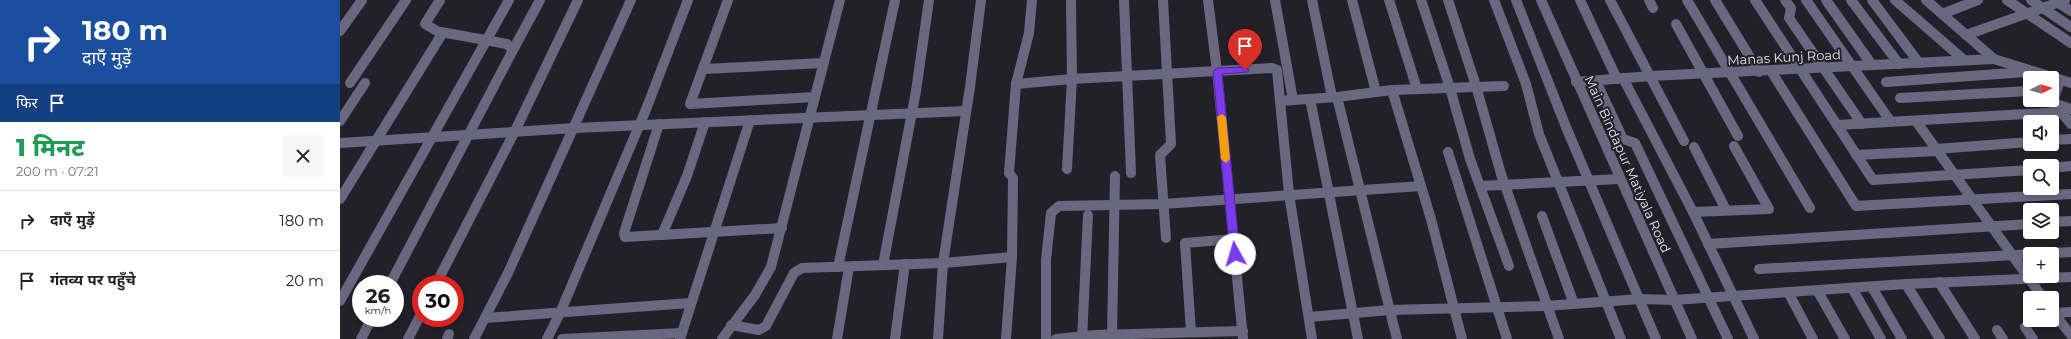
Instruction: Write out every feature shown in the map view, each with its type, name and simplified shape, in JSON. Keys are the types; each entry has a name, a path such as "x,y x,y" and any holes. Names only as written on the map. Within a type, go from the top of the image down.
{"street":[{"path":"340,31 362,0"},
{"path":"350,83 406,0"},
{"path":"440,0 425,24 427,27 441,32 507,44 513,50"},
{"path":"340,301 510,0"},
{"path":"395,275 540,0"},
{"path":"441,275 515,131 578,0"},
{"path":"474,339 575,128 631,0"},
{"path":"547,339 560,313 639,125 688,0"},
{"path":"728,0 690,104 815,97"},
{"path":"722,339 765,280 776,251 840,0"},
{"path":"838,267 895,0"},
{"path":"883,265 929,0"},
{"path":"938,339 943,263 981,0"},
{"path":"1006,339 1012,258 1013,178 1009,173 1016,84 1029,33 1032,0"},
{"path":"1067,169 1072,79 1071,0"},
{"path":"1124,0 1131,173"},
{"path":"1163,0 1171,144 1160,155 1166,238"},
{"path":"1056,339 1191,332 1206,335 1243,335 1218,71 1208,0"},
{"path":"1275,0 1293,100"},
{"path":"1312,0 1335,97 1361,190 1397,339"},
{"path":"1352,0 1376,92"},
{"path":"1389,0 1417,89"},
{"path":"1421,0 1480,186 1509,266"},
{"path":"1448,0 1476,86 1504,184 1546,306 1559,339"},
{"path":"1494,0 1526,84 1539,134 1621,339"},
{"path":"1516,0 1566,127 1590,180 1656,339"},
{"name":"Main Bindapur Matiyala Road","path":"1541,0 1576,82 1692,339"},
{"path":"1580,0 1620,79 1692,212 1754,339"},
{"path":"1610,0 1684,141"},
{"path":"1687,0 1810,208"},
{"path":"1715,0 1759,72"},
{"path":"1755,0 1856,155 1874,180 2023,171"},
{"path":"1785,0 1791,8 1789,18 1825,68 1862,124"},
{"path":"1806,0 1891,122"},
{"path":"1826,0 1872,66"},
{"path":"1851,0 1899,64"},
{"path":"1872,0 1919,63"},
{"path":"1895,0 1964,60"},
{"path":"1926,0 1994,59 2032,71"},
{"path":"1942,14 1978,0"},
{"path":"2007,0 2071,43"},
{"path":"2031,0 2071,26"},
{"path":"1966,35 2059,1 2071,11"},
{"path":"1676,24 1704,75 1770,209 1692,212"},
{"path":"340,199 441,32"},
{"name":"Manas Kunj Road","path":"1576,82 1651,76 1704,75 1994,59"},
{"path":"704,69 824,63"},
{"path":"1016,84 1072,79 1276,69 1289,194 1312,339"},
{"path":"1771,71 1856,206 2071,194"},
{"path":"1886,82 2023,72"},
{"path":"2060,80 2071,83"},
{"path":"1596,81 1623,139 1635,143 1728,339"},
{"path":"340,121 365,83"},
{"path":"1280,101 1335,97 1392,90 1504,86"},
{"path":"1392,90 1421,186 1455,308 1462,339"},
{"path":"1900,98 2023,91"},
{"path":"1310,99 1327,191 1358,339"},
{"path":"2059,104 2071,109"},
{"path":"2057,107 2071,124"},
{"path":"340,143 515,131 966,111"},
{"path":"1837,125 2061,112"},
{"path":"562,339 681,336 712,231 750,120"},
{"path":"1916,120 2023,271"},
{"path":"662,235 682,188 705,122"},
{"path":"659,124 624,236 630,238 712,231 782,228"},
{"path":"2059,140 2071,139"},
{"path":"1856,155 2023,143"},
{"path":"1694,147 1726,210"},
{"path":"1448,152 1507,339"},
{"path":"2059,167 2071,166"},
{"path":"1115,176 1114,205 1119,336"},
{"path":"1480,186 1620,179"},
{"path":"1046,339 1046,260 1051,213 1059,206 1163,204 1327,191 1421,186"},
{"path":"1082,338 1088,215"},
{"path":"1542,216 1574,304"},
{"path":"2059,222 2071,221"},
{"path":"1708,244 2023,224"},
{"path":"1191,332 1185,243 1186,241 1234,239"},
{"path":"1759,269 2071,252"},
{"path":"731,325 753,330 763,329 771,319 794,273 797,270 806,267 849,267 943,263 1012,258"},
{"path":"895,339 906,264"},
{"path":"837,339 849,267"},
{"path":"2059,278 2071,277"},
{"path":"1309,317 1390,310 1546,306 1640,299 1674,300 1939,282 2023,279"},
{"path":"1939,282 1975,339"},
{"path":"1906,284 1940,339"},
{"path":"1872,287 1902,339"},
{"path":"1852,288 1881,339"},
{"path":"1817,290 1845,339"},
{"path":"1788,292 1813,339"},
{"path":"485,318 690,303"},
{"path":"2059,312 2071,312"},
{"path":"2059,320 2071,335"},
{"path":"361,339 367,327"},
{"path":"408,339 414,327"},
{"path":"2025,327 2033,339"}],"slow traffic":[{"path":"1222,117 1226,159"}],"route":[{"path":"1235,254 1218,71 1245,70"}]}
